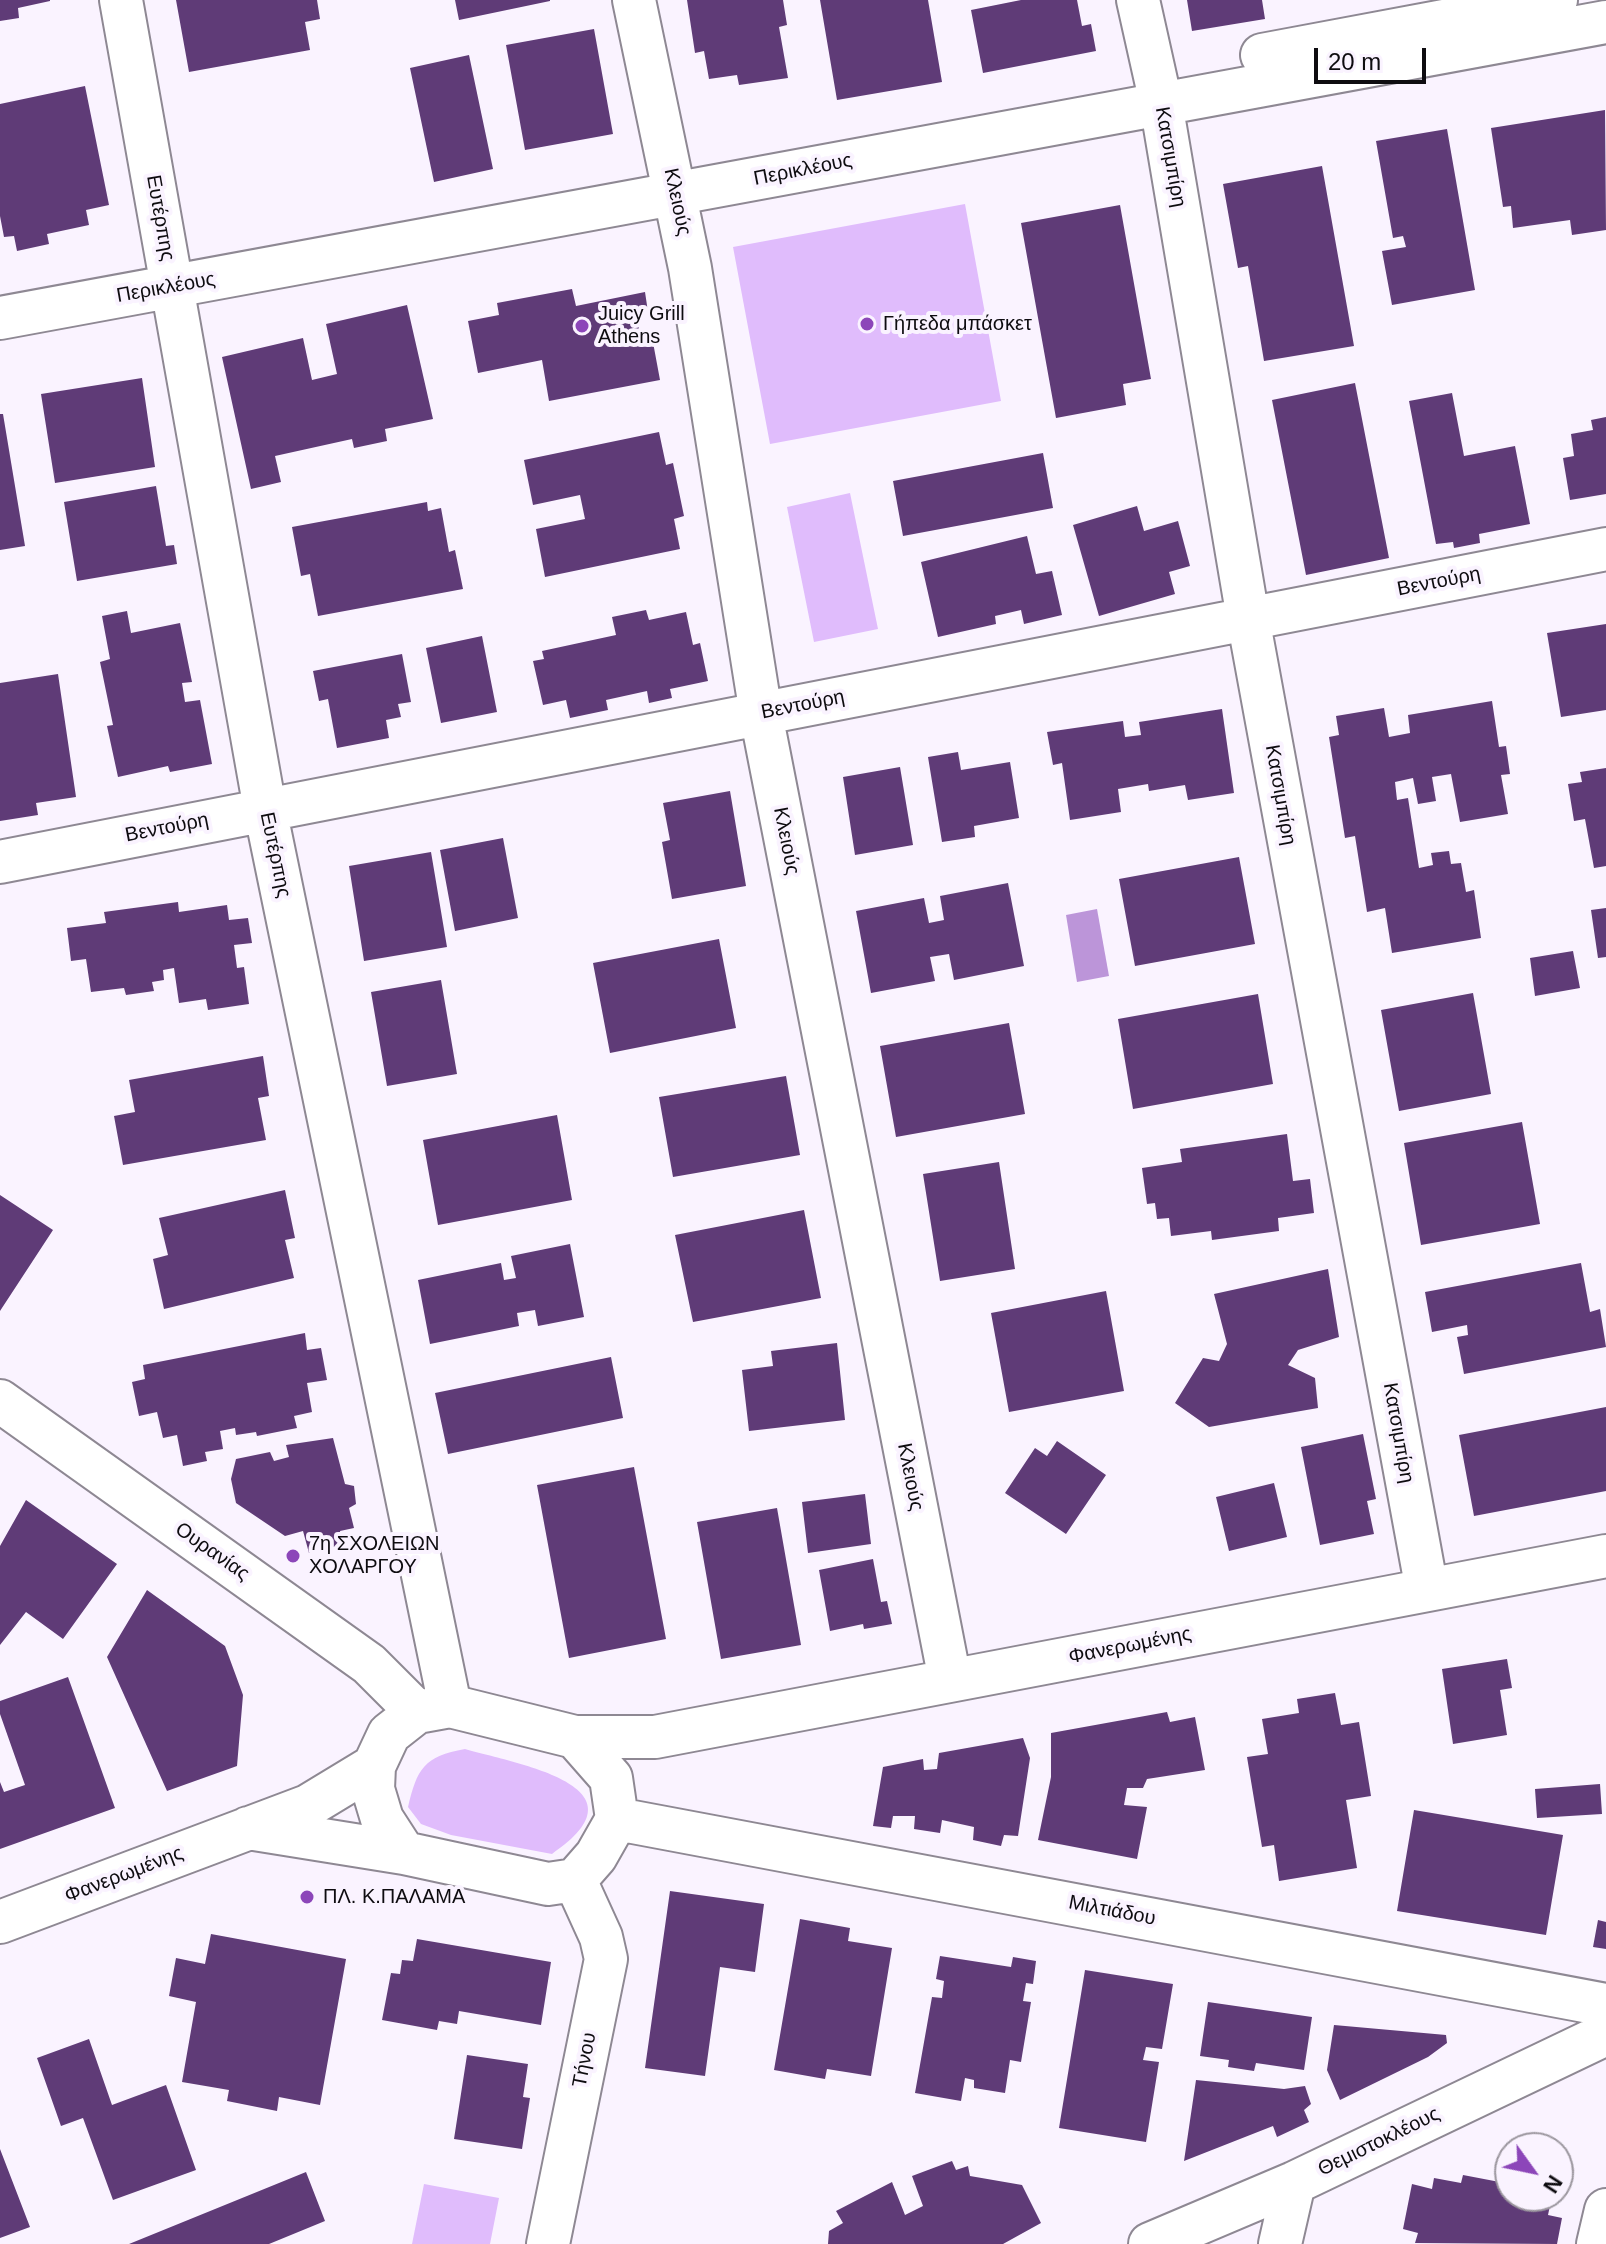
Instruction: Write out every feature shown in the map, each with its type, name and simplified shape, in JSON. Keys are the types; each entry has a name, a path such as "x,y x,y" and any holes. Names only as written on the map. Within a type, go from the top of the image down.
{"street":[{"name":"Ευτέρπης","path":"121,0 265,809 434,1709"},
{"name":"Κλειούς","path":"634,0 673,180 761,714 950,1680"},
{"name":"Κατσιμπίρη","path":"1138,0 1158,90 1248,618 1427,1590"},
{"name":"Περικλέους","path":"1158,90 1556,0"},
{"name":"Περικλέους","path":"0,318 170,274 1158,90 1606,22"},
{"name":"Περικλέους","path":"0,293 170,274"},
{"name":"Βεντούρη","path":"0,862 1606,549"},
{"name":"Ουρανίας","path":"0,1401 434,1709"},
{"name":"Φανερωμένης","path":"575,1737 655,1737 1606,1556"},
{"path":"434,1709 575,1737 611,1778 617,1819 596,1856 575,1880 548,1884 404,1853 382,1819 373,1789 374,1766 389,1734 434,1709"},
{"name":"Φανερωμένης","path":"611,1778 626,1752 655,1737"},
{"name":"Φανερωμένης","path":"0,1922 308,1806 374,1766"},
{"name":"Μιλτιάδου","path":"617,1819 1606,2005"},
{"name":"Φανερωμένης","path":"248,1828 404,1853"},
{"name":"Τήνου","path":"548,2244 606,1959 601,1937 575,1880"},
{"name":"Θεμιστοκλέους","path":"1150,2244 1294,2183 1606,2034"},
{"path":"1280,2244 1294,2183"},
{"path":"1598,2244 1606,2210"}],"shaded area":[{"name":"Γήπεδα μπάσκετ","path":"965,204 1001,401 770,444 733,247"},
{"path":"850,493 878,629 814,642 787,507"},
{"path":"1097,909 1109,976 1077,982 1066,915"},
{"path":"465,1749 515,1762 566,1782 583,1795 588,1811 579,1831 552,1854 451,1835 421,1824 408,1807 419,1774 431,1760"},
{"path":"424,2184 499,2198 490,2244 412,2244"}],"building":[{"path":"0,0 50,1 18,8 19,18 0,21"},
{"path":"176,0 317,0 320,19 305,22 310,50 189,72"},
{"path":"455,0 550,0 550,1 459,20"},
{"path":"687,0 783,0 787,25 779,27 788,78 739,85 737,75 709,79 704,51 695,53"},
{"path":"820,0 928,0 942,82 837,100"},
{"path":"1021,0 1077,0 1082,26 1091,24 1096,51 983,73 971,10"},
{"path":"1187,0 1262,0 1265,19 1192,31"},
{"path":"594,29 613,134 525,150 506,45"},
{"path":"469,55 493,169 434,182 410,68"},
{"path":"85,86 109,205 86,210 89,225 47,234 49,244 17,251 14,236 4,237 0,216 0,104"},
{"path":"1605,110 1606,230 1572,235 1570,220 1513,228 1511,206 1503,207 1491,128"},
{"path":"1447,129 1475,290 1392,305 1382,251 1406,247 1403,236 1393,238 1376,141"},
{"path":"1322,166 1354,346 1264,361 1248,266 1238,268 1223,184"},
{"path":"1120,205 1151,379 1123,384 1126,405 1056,418 1021,223"},
{"path":"572,289 576,306 645,292 648,312 636,314 641,339 652,337 660,380 549,401 542,360 478,373 468,321 499,315 497,303"},
{"path":"407,305 433,419 385,429 387,441 354,448 352,439 275,456 281,482 251,489 222,357 303,338 312,380 337,374 326,324"},
{"path":"142,378 155,467 55,483 41,394"},
{"path":"1355,383 1389,558 1306,575 1272,400"},
{"path":"1452,393 1464,456 1515,446 1530,524 1479,534 1480,543 1454,548 1453,542 1436,544 1409,401"},
{"path":"0,414 3,414 25,546 0,550"},
{"path":"1606,417 1606,494 1570,500 1563,458 1574,456 1571,434 1593,430 1591,420"},
{"path":"659,432 666,465 673,463 684,516 674,519 680,549 545,577 536,529 585,519 580,495 533,505 524,460"},
{"path":"1043,453 1053,508 903,536 893,481"},
{"path":"156,486 166,546 174,545 177,564 77,581 64,502"},
{"path":"427,502 428,511 441,508 449,552 455,550 463,589 318,616 310,574 301,576 292,527"},
{"path":"1137,506 1144,531 1178,521 1190,566 1169,572 1175,594 1099,616 1073,525"},
{"path":"1027,536 1036,574 1052,571 1062,615 1024,624 1021,610 995,616 996,624 938,637 921,562"},
{"path":"646,610 649,620 686,612 693,645 700,643 708,681 670,689 672,698 649,703 647,691 606,700 608,710 570,718 566,700 543,705 533,661 544,659 542,651 616,635 612,617"},
{"path":"127,611 131,633 180,623 192,682 182,683 185,702 200,700 212,764 170,772 168,766 118,777 107,726 113,725 100,662 110,659 102,616"},
{"path":"1606,624 1606,710 1561,717 1547,633"},
{"path":"482,636 497,712 441,723 426,648"},
{"path":"402,654 411,702 398,704 401,717 386,720 389,738 337,748 328,699 319,701 313,671"},
{"path":"58,674 76,797 36,803 38,815 0,821 0,683"},
{"path":"1492,701 1499,747 1506,746 1510,774 1501,775 1508,814 1460,822 1451,774 1432,777 1436,801 1418,804 1413,778 1395,782 1397,800 1408,798 1419,868 1433,865 1431,853 1449,851 1451,864 1461,863 1466,892 1474,890 1481,938 1392,953 1385,908 1367,912 1355,836 1345,838 1329,737 1339,735 1336,716 1384,708 1389,737 1410,733 1408,715"},
{"path":"1222,709 1234,793 1188,800 1185,785 1149,791 1148,784 1118,789 1121,812 1070,820 1062,763 1053,765 1047,732 1123,721 1125,737 1141,735 1139,722"},
{"path":"958,752 961,770 1010,762 1019,818 974,826 975,837 942,842 928,757"},
{"path":"900,767 913,845 855,855 843,777"},
{"path":"1606,768 1606,866 1594,868 1585,819 1574,821 1568,784 1582,782 1580,772"},
{"path":"730,791 746,886 672,899 662,842 670,840 663,803"},
{"path":"503,838 518,918 455,931 440,850"},
{"path":"431,852 447,947 364,961 349,866"},
{"path":"1239,857 1255,944 1135,966 1119,879"},
{"path":"1008,883 1024,966 954,980 949,954 930,957 935,981 871,993 856,911 924,898 929,923 944,920 940,896"},
{"path":"178,902 179,912 227,905 229,920 248,918 252,943 234,945 237,968 244,967 249,1004 208,1010 206,999 179,1003 174,968 163,970 164,980 152,982 154,991 126,995 124,988 91,992 86,959 71,961 67,928 106,923 104,912"},
{"path":"1606,908 1606,957 1598,958 1591,910"},
{"path":"719,939 736,1028 610,1053 593,963"},
{"path":"1573,951 1580,988 1535,996 1530,958"},
{"path":"441,980 457,1074 387,1086 371,992"},
{"path":"1473,993 1491,1094 1399,1111 1381,1010"},
{"path":"1258,994 1273,1084 1133,1109 1118,1019"},
{"path":"1009,1023 1025,1114 896,1137 880,1046"},
{"path":"263,1056 269,1096 258,1098 266,1140 123,1165 114,1116 135,1112 129,1080"},
{"path":"786,1076 800,1155 673,1177 659,1097"},
{"path":"557,1115 572,1200 438,1225 423,1140"},
{"path":"1522,1122 1540,1224 1421,1245 1404,1143"},
{"path":"1287,1134 1293,1181 1310,1179 1314,1213 1278,1218 1279,1231 1212,1240 1211,1231 1171,1236 1169,1218 1157,1219 1155,1203 1147,1204 1142,1168 1182,1162 1180,1149"},
{"path":"999,1162 1015,1269 940,1281 923,1174"},
{"path":"285,1190 295,1238 285,1240 294,1278 164,1309 153,1259 168,1255 159,1218"},
{"path":"0,1195 53,1230 0,1311"},
{"path":"804,1210 821,1298 693,1322 675,1235"},
{"path":"570,1244 584,1317 538,1326 535,1310 517,1313 519,1326 430,1344 418,1280 501,1263 504,1280 516,1278 511,1256"},
{"path":"1581,1263 1590,1312 1600,1309 1606,1347 1464,1374 1457,1337 1468,1335 1467,1325 1432,1332 1425,1292"},
{"path":"1328,1269 1339,1337 1298,1350 1288,1365 1315,1378 1318,1408 1209,1427 1175,1403 1203,1358 1219,1361 1227,1344 1214,1294"},
{"path":"1106,1291 1124,1391 1009,1412 991,1313"},
{"path":"305,1333 307,1350 321,1348 327,1380 307,1383 312,1412 294,1416 297,1428 257,1436 256,1432 236,1435 235,1428 220,1431 223,1449 205,1452 207,1461 183,1466 177,1435 163,1438 157,1412 139,1416 132,1382 145,1379 143,1365"},
{"path":"837,1343 845,1420 749,1431 742,1370 773,1366 771,1351"},
{"path":"611,1357 623,1418 448,1454 435,1393"},
{"path":"1606,1407 1606,1491 1474,1516 1459,1435"},
{"path":"1363,1434 1376,1499 1367,1501 1374,1534 1320,1545 1301,1447"},
{"path":"333,1438 345,1484 354,1486 356,1504 349,1508 354,1528 340,1531 342,1545 309,1553 303,1531 285,1536 236,1503 231,1479 236,1459 270,1452 274,1461 289,1457 286,1445"},
{"path":"1057,1441 1106,1475 1066,1534 1005,1493 1035,1448 1047,1456"},
{"path":"634,1467 666,1639 569,1658 537,1485"},
{"path":"1274,1483 1287,1537 1229,1551 1216,1497"},
{"path":"865,1494 871,1544 808,1553 802,1502"},
{"path":"26,1500 117,1564 63,1639 26,1612 0,1645 0,1546"},
{"path":"777,1508 801,1645 721,1659 697,1522"},
{"path":"873,1559 881,1602 887,1601 892,1624 864,1629 863,1624 830,1631 819,1570"},
{"path":"147,1590 225,1646 243,1695 237,1766 167,1791 107,1657"},
{"path":"1507,1659 1512,1688 1500,1690 1507,1735 1453,1744 1442,1669"},
{"path":"68,1677 115,1808 0,1849 0,1782 4,1792 25,1785 0,1714 0,1701"},
{"path":"1335,1693 1341,1725 1359,1722 1371,1796 1346,1800 1357,1868 1279,1881 1274,1845 1262,1847 1247,1757 1268,1754 1262,1719 1299,1713 1297,1699"},
{"path":"1167,1712 1170,1722 1195,1717 1205,1770 1147,1779 1143,1788 1127,1788 1124,1805 1147,1807 1137,1859 1038,1840 1051,1777 1051,1733"},
{"path":"1023,1738 1030,1758 1018,1836 1004,1835 1001,1846 973,1840 974,1827 942,1820 940,1833 914,1829 915,1816 893,1816 891,1828 873,1826 883,1767 923,1759 924,1770 937,1769 939,1753"},
{"path":"1600,1784 1602,1814 1537,1818 1535,1789"},
{"path":"1414,1810 1563,1835 1546,1935 1397,1911"},
{"path":"670,1891 764,1904 755,1972 720,1967 705,2076 645,2068"},
{"path":"800,1919 850,1928 848,1941 892,1948 871,2076 827,2069 825,2079 774,2070"},
{"path":"1598,1920 1606,1922 1606,1949 1593,1947"},
{"path":"211,1934 346,1959 320,2105 279,2097 277,2111 227,2101 229,2090 182,2082 196,2002 169,1996 176,1958 205,1964"},
{"path":"417,1939 551,1962 541,2025 459,2011 457,2024 439,2021 437,2030 382,2020 391,1973 400,1974 402,1960 413,1961"},
{"path":"940,1956 1011,1967 1013,1957 1036,1961 1033,1984 1026,1983 1023,2001 1031,2002 1021,2062 1010,2060 1005,2093 974,2088 974,2080 965,2078 961,2101 915,2093 932,1997 942,1998 944,1981 936,1979"},
{"path":"1085,1970 1173,1984 1162,2049 1146,2047 1143,2060 1159,2062 1146,2142 1059,2128"},
{"path":"1208,2002 1312,2017 1304,2070 1256,2063 1254,2071 1228,2067 1229,2060 1200,2056"},
{"path":"1334,2025 1446,2035 1447,2043 1428,2057 1340,2100 1327,2070"},
{"path":"89,2039 112,2105 166,2085 196,2170 113,2200 83,2118 61,2126 37,2058"},
{"path":"467,2055 528,2064 523,2097 530,2098 522,2149 454,2139"},
{"path":"1196,2080 1284,2089 1305,2086 1311,2104 1304,2110 1309,2122 1277,2137 1273,2126 1184,2161"},
{"path":"0,2149 30,2227 0,2238"},
{"path":"952,2161 956,2170 968,2166 970,2176 1022,2185 1041,2223 1003,2244 828,2244 829,2231 843,2223 836,2211 892,2182 905,2215 923,2206 912,2176"},
{"path":"306,2172 325,2221 269,2244 129,2244"},
{"path":"1463,2175 1494,2181 1494,2212 1549,2212 1548,2215 1562,2218 1557,2244 1415,2243 1418,2233 1403,2229 1412,2184 1432,2189 1434,2178 1461,2183"}],"place":[{"name":"Γήπεδα μπάσκετ","path":"867,324"},
{"name":"Juicy Grill Athens","path":"582,326"},
{"name":"7η ΣΧΟΛΕΙΩΝ ΧΟΛΑΡΓΟΥ","path":"293,1556"},
{"name":"ΠΛ. Κ.ΠΑΛΑΜΑ","path":"307,1897"}]}
